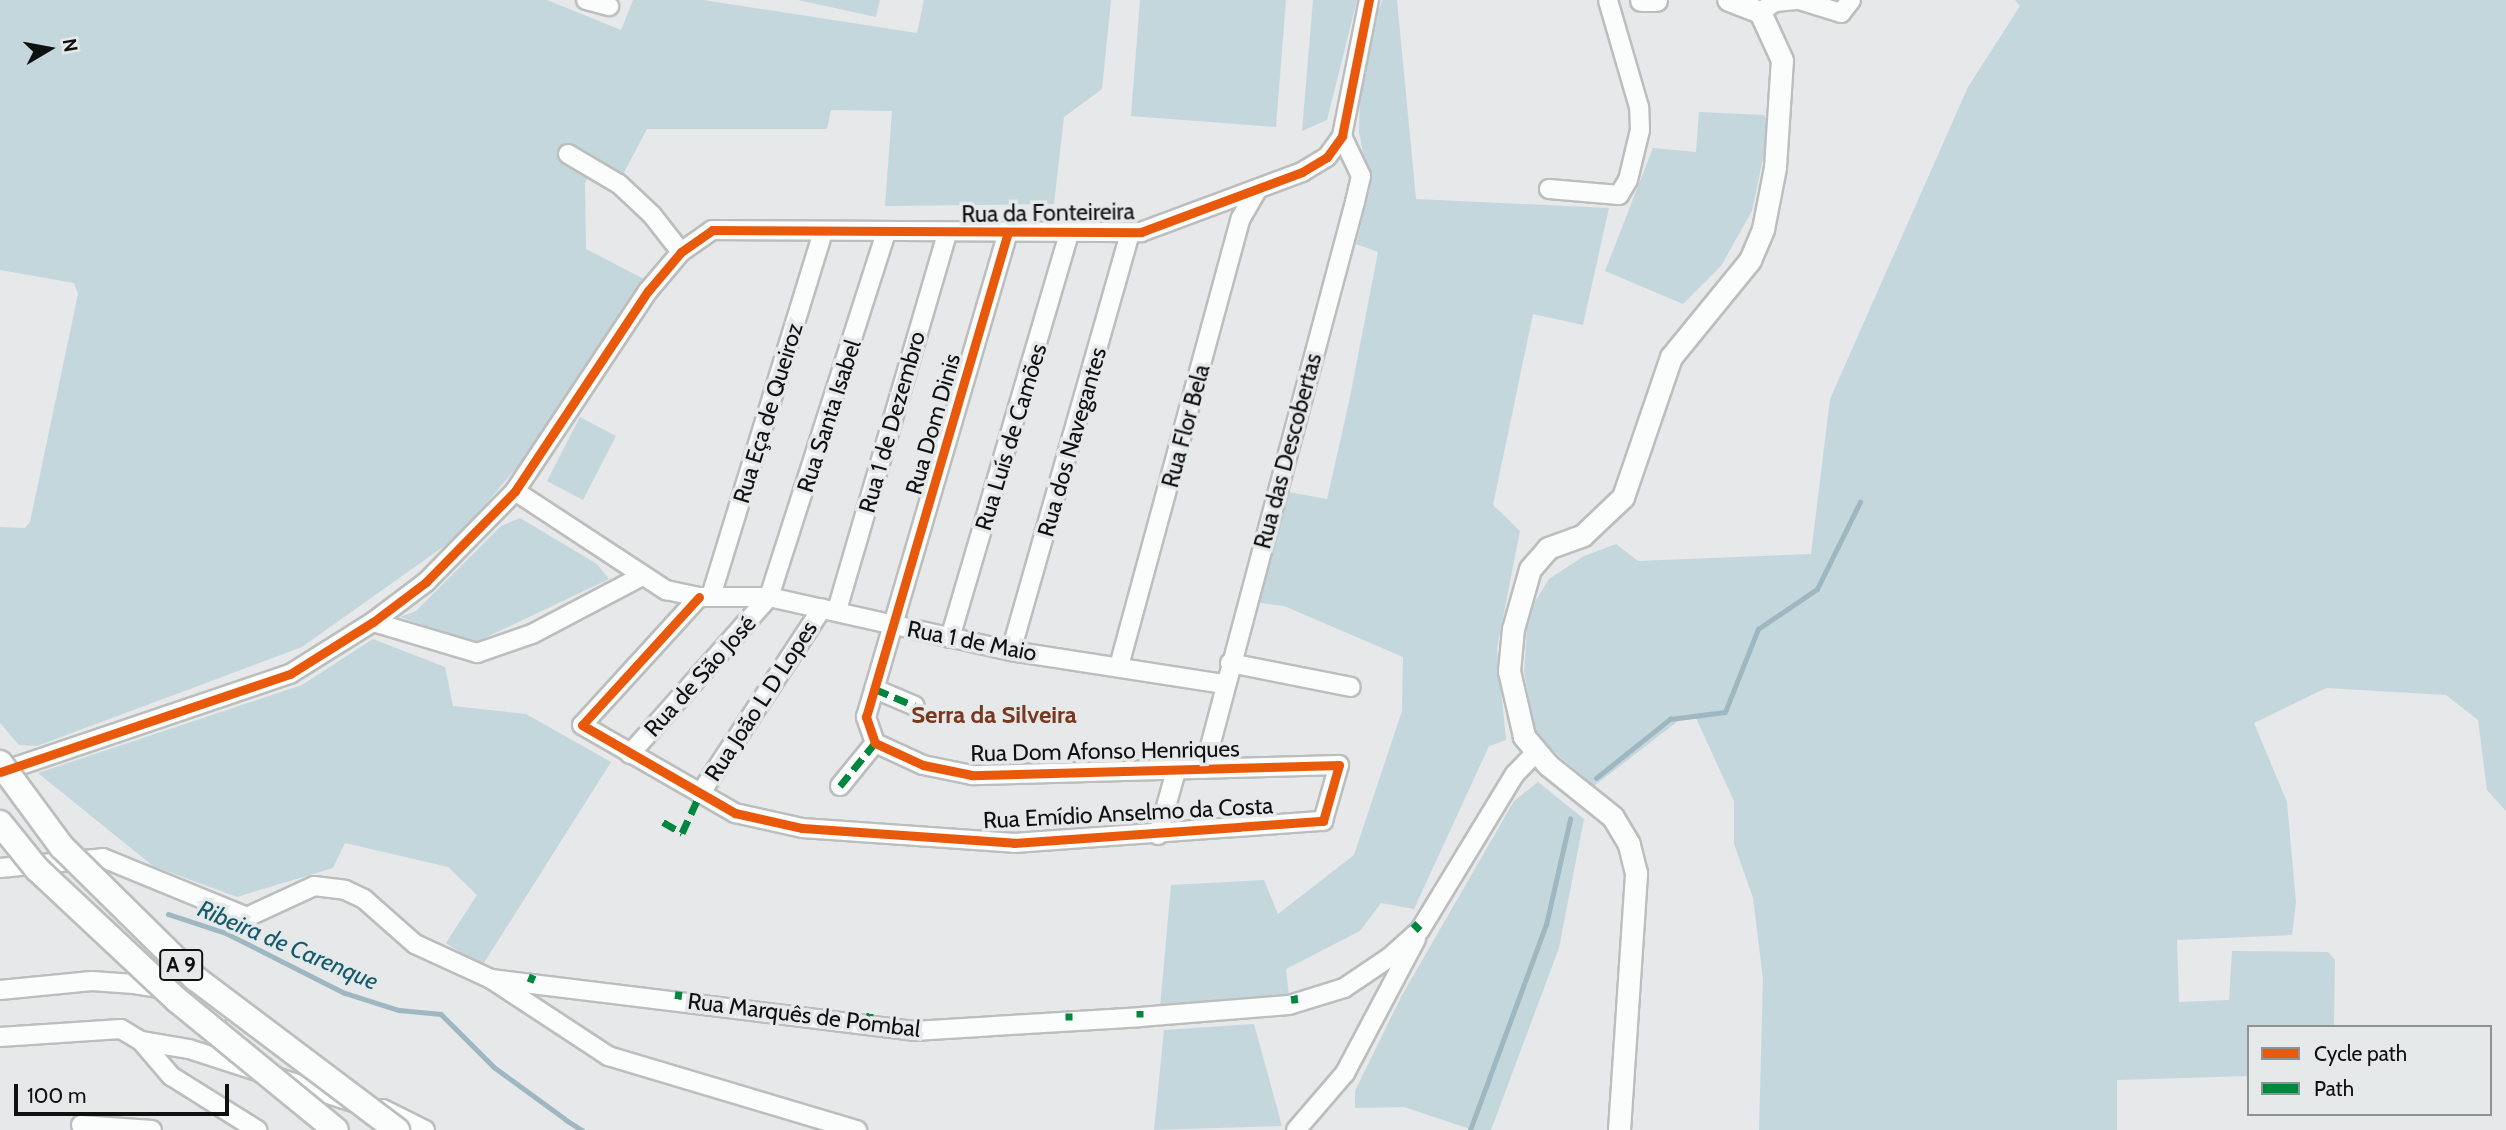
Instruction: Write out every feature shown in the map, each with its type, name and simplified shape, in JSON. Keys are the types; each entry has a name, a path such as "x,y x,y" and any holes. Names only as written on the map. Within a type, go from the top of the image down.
{"highway":[{"name":"A 9","path":"0,763 62,847 195,978 392,1120"},
{"name":"A 9","path":"0,822 37,869 177,1000 336,1130"}],"main road":[{"path":"1641,0 1656,0"},
{"path":"1619,1130 1636,873 1629,844 1613,817 1535,752 1514,709 1509,671 1513,629 1531,569 1548,548 1605,520 1623,497 1671,357 1750,260 1763,229 1784,88 1782,60 1760,12 1728,0"}],"street":[{"path":"586,0 609,6"},
{"name":"Rua da Fonteireira","path":"681,252 723,227 947,234 1130,233 1258,189 1316,166 1342,136 1369,0"},
{"path":"1549,189 1619,195 1628,180 1640,130 1639,107 1608,0"},
{"path":"1760,12 1775,2 1799,0 1841,13 1851,0"},
{"name":"Rua das Descobertas","path":"1204,769 1224,684 1361,176 1342,136"},
{"path":"0,772 290,674 373,622 426,582 515,491 565,410 681,252 619,184 568,154"},
{"name":"Rua Flor Bela","path":"1119,666 1241,218 1258,189"},
{"name":"Rua Eça de Queiroz","path":"705,596 823,231"},
{"name":"Rua Dom Dinis","path":"895,626 1008,232"},
{"name":"Rua Santa Isabel","path":"769,597 886,233"},
{"name":"Rua dos Navegantes","path":"1010,651 1130,233"},
{"name":"Rua 1 de Dezembro","path":"829,609 947,234"},
{"name":"Rua Luís de Camões","path":"950,638 1069,234"},
{"name":"Rua 1 de Maio","path":"515,491 666,590 705,596 769,597 1010,651 1224,684"},
{"path":"373,622 477,653 532,634 642,576"},
{"name":"Rua Emídio Anselmo da Costa","path":"705,596 582,725 735,813 802,828 1014,843 1158,835 1323,821"},
{"name":"Rua de São José","path":"630,754 769,597"},
{"name":"Rua João L D Lopes","path":"700,794 829,609"},
{"path":"841,786 875,743 866,717 895,626"},
{"path":"1230,663 1351,687"},
{"path":"875,690 915,706"},
{"name":"Rua Dom Afonso Henriques","path":"875,743 923,765 972,775 1339,765 1323,821"},
{"name":"Rua Marquês de Pombal","path":"0,868 103,858 247,917 314,886 345,890 364,899 415,944 465,972 491,979 914,1031 1289,1005 1344,988 1420,930 1515,774 1535,752"},
{"path":"1158,835 1176,771"},
{"path":"1296,1130 1345,1073 1420,930"},
{"path":"491,979 608,1056 857,1130"},
{"path":"0,990 92,981 173,990 208,1000 293,1060 392,1120"},
{"path":"0,1037 108,1028 141,1041 169,1043 425,1130"},
{"path":"141,1041 171,1076 257,1130"},
{"path":"81,1125 152,1130"}],"shaded area":[{"path":"0,0 547,0 621,30 633,0 703,0 917,33 924,0 1111,0 1102,89 1064,117 1054,204 885,206 892,111 831,110 827,129 647,129 622,176 597,158 585,183 586,249 644,279 519,465 457,537 302,647 37,746 19,745 0,723 0,527 25,528 30,522 78,294 74,283 0,270"},
{"path":"798,0 880,0 876,17"},
{"path":"1140,0 1286,0 1276,127 1131,116"},
{"path":"1313,0 1357,0 1327,120 1302,131"},
{"path":"1382,0 1397,0 1416,199 1609,208 1583,325 1533,314 1493,505 1520,531 1497,648 1506,740 1489,746 1414,909 1381,903 1360,931 1286,969 1289,996 1160,1007 1171,885 1264,880 1278,914 1354,855 1402,711 1403,657 1284,606 1254,602 1288,492 1327,499 1349,402 1378,252 1356,244 1370,189 1359,132 1361,61"},
{"path":"2015,0 2506,0 2506,811 2487,790 2478,720 2446,695 2326,688 2254,723 2287,802 2296,902 2292,935 2177,940 2179,1002 2229,1000 2232,951 2328,952 2335,960 2334,1025 2247,1025 2247,1076 2117,1080 2117,1130 1759,1130 1763,979 1753,898 1734,844 1734,801 1695,716 1682,718 1594,786 1542,741 1533,725 1524,672 1528,613 1549,579 1584,556 1616,544 1638,561 1811,554 1830,399 1968,87 2020,6"},
{"path":"1699,112 1764,115 1770,125 1752,211 1721,266 1683,304 1605,271 1653,148 1696,152"},
{"path":"580,417 616,436 583,500 547,481"},
{"path":"520,518 597,564 609,579 474,643 400,617 416,611 501,526"},
{"path":"373,639 445,667 453,706 526,714 611,762 482,966 446,943 477,895 448,867 345,843 333,868 237,897 153,866 38,773 302,685"},
{"path":"1538,782 1584,819 1559,948 1491,1130 1473,1130 1404,1107 1355,1108 1355,1091 1401,997 1514,801"},
{"path":"1254,1024 1282,1126 1154,1130 1164,1030"}],"waterway":[{"path":"1596,778 1670,719 1725,712 1758,629 1817,589 1860,502"},
{"path":"1470,1130 1546,925 1570,819"},
{"name":"Ribeira de Carenque","path":"168,914 226,933 345,993 399,1010 441,1014 494,1067 564,1118"},
{"name":"Ribeira de Carenque","path":"566,1120 582,1130"}],"marked path":[{"path":"875,689 915,706"},
{"path":"840,786 875,743"},
{"path":"663,822 682,833 700,794"},
{"path":"1413,923 1420,930"},
{"path":"530,982 533,975"},
{"path":"678,999 679,991"},
{"path":"1294,995 1295,1003"},
{"path":"756,1010 757,1002"},
{"path":"791,1015 792,1007"},
{"path":"1140,1010 1140,1017"},
{"path":"869,1027 870,1012"},
{"path":"1069,1013 1069,1020"}],"cycle path":[{"path":"0,772 290,674 373,622 426,582 515,491 648,291 681,252 712,230 1141,232 1302,172 1327,157 1342,136 1369,0"},
{"path":"699,597 582,725 735,813 802,828 1014,843 1323,821 1339,765 972,775 923,765 875,743 866,717 1008,232"}],"district":[{"name":"Serra da Silveira","path":"994,715"}]}
